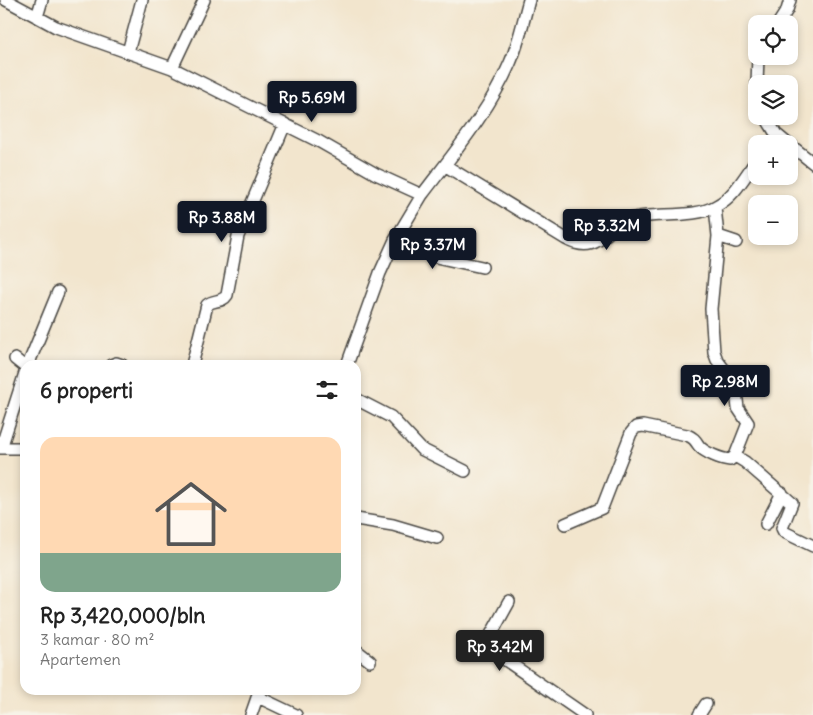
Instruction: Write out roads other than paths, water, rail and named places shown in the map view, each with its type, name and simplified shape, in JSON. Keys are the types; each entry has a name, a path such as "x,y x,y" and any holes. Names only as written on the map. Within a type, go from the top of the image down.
{"street":[{"path":"6,0 56,27 172,68 285,124 370,171 422,194"},
{"path":"37,16 42,0"},
{"path":"128,52 142,0"},
{"path":"172,68 204,0"},
{"path":"349,360 380,273 395,240 422,194 446,166 507,70 529,0"},
{"path":"784,15 790,0"},
{"path":"193,360 208,305 211,302 222,301 228,295 238,236 285,124"},
{"path":"770,125 776,134"},
{"path":"798,151 813,163"},
{"path":"446,166 574,243 594,243 629,219 715,207 732,194 748,172"},
{"path":"565,524 602,508 636,427 643,426 687,435 693,437 704,450 723,459 730,460 736,456 748,422 738,408 735,384 717,360 714,352 711,292 718,236 715,207"},
{"path":"718,236 736,242"},
{"path":"395,240 436,257 482,266"},
{"path":"29,360 58,292"},
{"path":"15,359 20,362"},
{"path":"20,389 1,448 20,448"},
{"path":"361,402 390,417 421,449 466,471"},
{"path":"736,456 782,493 792,504 783,531 813,546"},
{"path":"766,524 782,493"},
{"path":"361,520 393,526 437,538"},
{"path":"509,602 488,640 488,648 585,715"},
{"path":"361,654 370,661"},
{"path":"251,715 259,695"},
{"path":"261,695 296,715"},
{"path":"699,715 706,704"}]}
